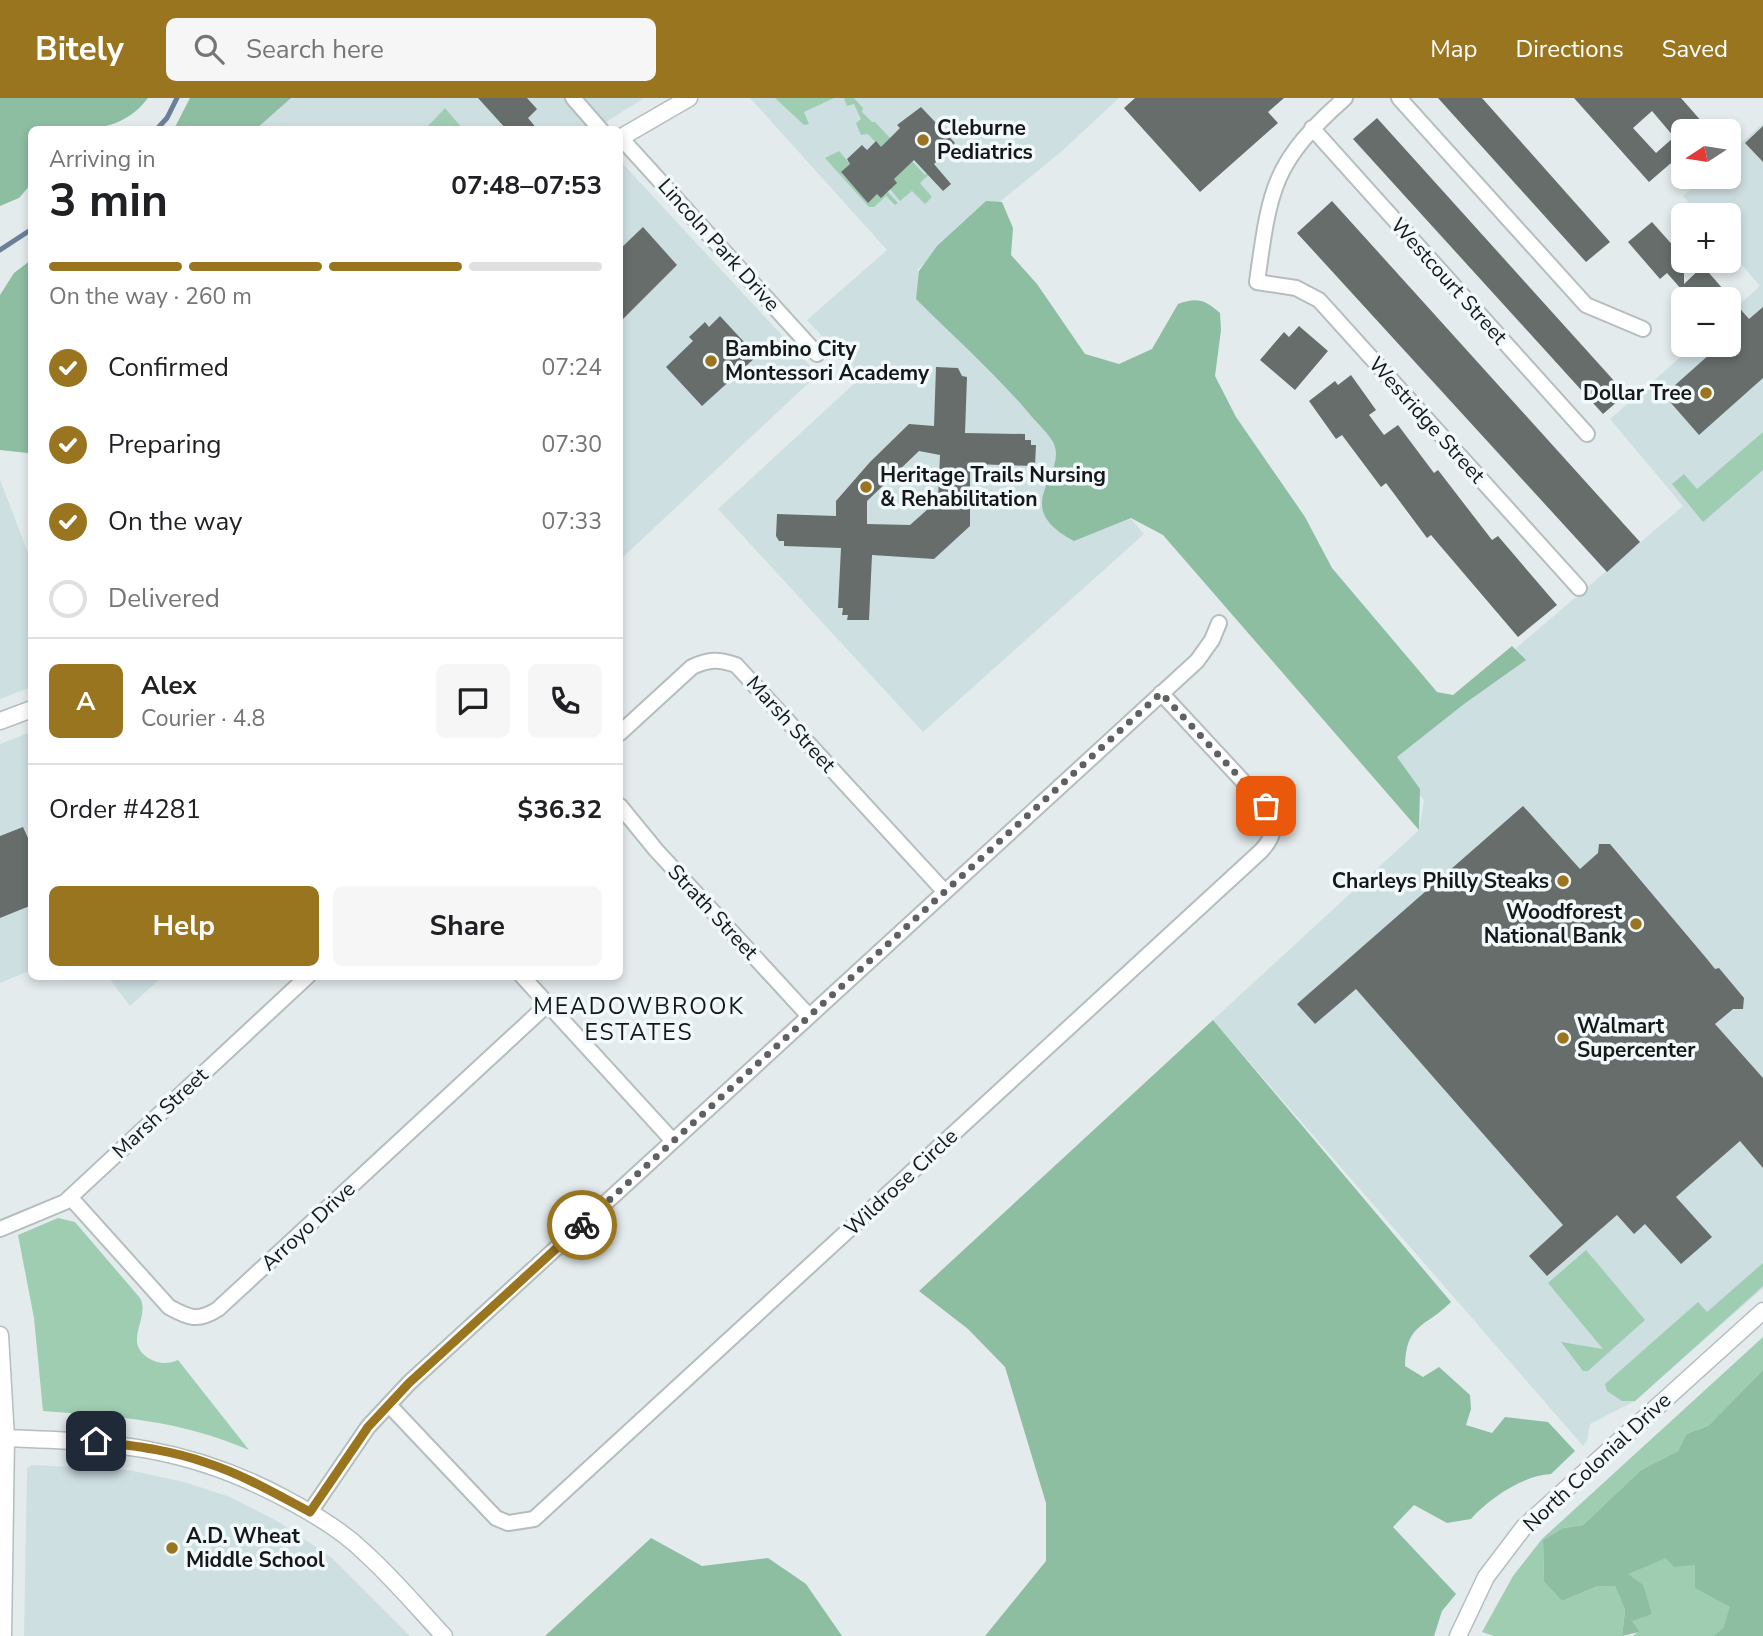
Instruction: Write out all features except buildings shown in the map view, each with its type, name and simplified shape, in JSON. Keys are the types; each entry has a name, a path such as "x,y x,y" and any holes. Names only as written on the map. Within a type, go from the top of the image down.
{"street":[{"path":"573,98 598,126"},
{"path":"623,136 689,98"},
{"path":"1312,128 1345,98"},
{"path":"1399,98 1586,304 1643,330"},
{"name":"Westridge Street","path":"1312,128 1280,172 1268,202 1257,282 1296,288 1319,300 1579,588"},
{"name":"Westcourt Street","path":"1312,128 1587,434"},
{"name":"Lincoln Park Drive","path":"623,141 817,354"},
{"path":"310,1512 368,1427 389,1405 944,891 1197,661 1212,640 1219,623"},
{"name":"Marsh Street","path":"623,730 692,667 721,659 736,665 944,891"},
{"name":"Wildrose Circle","path":"389,1405 496,1518 508,1523 534,1519 1230,879 1272,839 1274,823 1266,806 1161,693"},
{"path":"0,721 28,710"},
{"name":"Strath Street","path":"623,810 656,850 809,1016"},
{"name":"Marsh Street","path":"0,1229 44,1212 70,1197 304,980"},
{"path":"527,980 673,1141"},
{"name":"Arroyo Drive","path":"70,1197 93,1227 169,1307 189,1319 204,1318 218,1309 548,1004"},
{"name":"North Colonial Drive","path":"1458,1636 1486,1577 1532,1520 1763,1311"},
{"path":"0,1335 6,1438 3,1636"},
{"path":"6,1438 96,1441 175,1453 237,1474 310,1512 363,1551 444,1636"}],"shaded area":[{"path":"245,98 644,98 600,126 228,126"},
{"path":"750,98 1119,98 1062,151 917,270 1144,534 923,732 718,509 856,382 848,364 807,320 887,250"},
{"path":"1763,123 1763,1288 1635,1401 1590,1424 1587,1441 1583,1446 1213,1020 1419,830 1424,800 1387,758 1683,506 1610,419 1680,357 1741,357 1741,303 1760,286 1741,264 1741,203 1689,203 1683,196 1691,189 1741,189 1741,143"},
{"path":"623,164 815,371 816,376 623,557"},
{"path":"0,480 28,553 28,688 0,699"},
{"path":"28,733 28,971 0,983 0,744"},
{"path":"110,980 159,980 130,1006"},
{"name":"A.D. Wheat Middle School","path":"32,1465 129,1470 184,1482 230,1497 279,1522 332,1558 410,1636 24,1636 27,1468"}],"green space":[{"path":"0,98 148,98 137,110 110,125 28,126 28,188 19,198 0,206"},
{"path":"190,98 291,98 259,126 176,126"},
{"path":"775,98 834,98 804,112 809,124 804,125"},
{"path":"844,98 854,98 863,108 862,112 875,122 925,175 934,166 936,168 920,183 932,197 925,204 912,191 900,201 890,189 894,179 902,171 868,134 861,135 856,123 861,119 854,104 847,106"},
{"path":"445,108 460,126 428,126"},
{"path":"839,151 850,164 841,173 868,202 877,194 888,192 898,203 895,205 886,196 874,207 869,207 825,158"},
{"path":"986,201 1002,202 1013,228 1011,255 1037,284 1085,354 1119,364 1152,349 1178,304 1201,301 1220,313 1221,330 1215,376 1236,417 1305,517 1332,568 1437,692 1453,695 1512,646 1526,660 1397,757 1420,789 1419,830 1163,535 1131,518 1074,541 1054,528 1044,515 1044,490 1056,454 1053,442 1005,386 916,299 919,271 937,246"},
{"path":"28,262 28,453 0,450 0,295 14,273"},
{"path":"1763,432 1763,470 1703,522 1672,484 1684,474 1697,489"},
{"path":"1213,1020 1451,1302 1413,1334 1406,1352 1405,1366 1423,1377 1439,1367 1470,1395 1471,1409 1466,1425 1492,1433 1505,1417 1548,1422 1575,1451 1551,1474 1541,1475 1507,1489 1471,1519 1447,1523 1414,1505 1393,1527 1456,1594 1442,1611 1434,1636 985,1636 1046,1561 1046,1503 1005,1367 968,1329 919,1291"},
{"path":"58,1218 75,1222 140,1298 142,1314 137,1338 142,1353 160,1363 178,1360 249,1450 198,1432 148,1421 43,1411 34,1318 18,1235"},
{"path":"1586,1250 1645,1320 1588,1371 1583,1371 1561,1342 1603,1349 1548,1283"},
{"path":"1763,1263 1763,1286 1635,1401 1622,1401 1607,1391 1605,1384 1698,1302 1707,1312"},
{"path":"1763,1337 1763,1370 1708,1426 1686,1434 1678,1451 1641,1470 1583,1525 1563,1528 1543,1540 1544,1582 1562,1601 1598,1586 1615,1586 1625,1610 1622,1636 1494,1636 1482,1632 1513,1576 1542,1539"},
{"path":"1763,1370 1763,1636 1713,1636 1723,1628 1730,1607 1695,1588 1695,1565 1674,1567 1666,1558 1628,1574 1643,1585 1652,1614 1632,1621 1639,1632 1622,1636 1625,1610 1615,1586 1598,1586 1562,1601 1544,1582 1543,1540 1563,1528 1583,1525 1641,1470 1678,1451 1686,1434 1708,1426"},
{"path":"651,1538 702,1566 768,1558 806,1584 842,1636 545,1636"},
{"path":"1666,1557 1695,1565 1696,1588 1731,1607 1723,1628 1713,1636 1633,1636 1638,1632 1631,1621 1652,1613 1627,1574"}],"waterway":[{"path":"160,126 177,98"},
{"path":"0,250 28,232"}],"way so far":[{"path":"582,1225 1161,693 1266,806"}],"place":[{"name":"Cleburne Pediatrics","path":"923,140"},
{"name":"Bambino City Montessori Academy","path":"711,361"},
{"name":"Dollar Tree","path":"1706,393"},
{"name":"Heritage Trails Nursing & Rehabilitation","path":"866,487"},
{"name":"Charleys Philly Steaks","path":"1563,881"},
{"name":"Woodforest National Bank","path":"1636,924"},
{"name":"Walmart Supercenter","path":"1563,1038"},
{"name":"A.D. Wheat Middle School","path":"172,1548"}],"district":[{"name":"MEADOWBROOK ESTATES","path":"639,1019"}],"route":[{"path":"96,1441 175,1453 206,1462 259,1484 310,1512 368,1427 409,1383 582,1225"}]}
